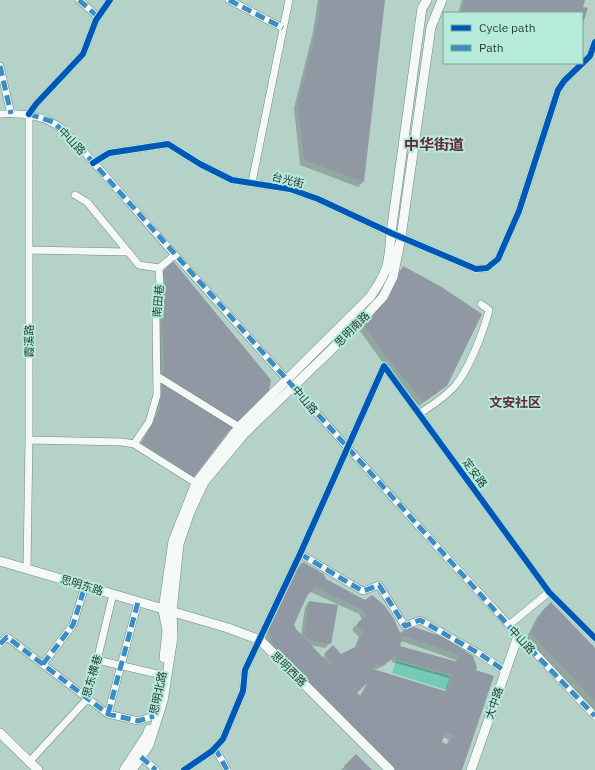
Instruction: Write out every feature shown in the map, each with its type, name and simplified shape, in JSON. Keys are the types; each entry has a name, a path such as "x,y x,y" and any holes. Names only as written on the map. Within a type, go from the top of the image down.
{"main road":[{"name":"思明南路","path":"168,611 179,544 190,512 204,482 244,434 370,297 382,280 389,263 391,233 422,8 427,0"},
{"name":"思明南路","path":"168,611 173,541 196,483 239,427 357,325 383,297 393,277 401,237 431,27 442,0"},
{"name":"思明东路","path":"0,561 168,611"},
{"name":"思明西路","path":"168,611 228,628 260,640 390,770"},
{"name":"思明北路","path":"124,770 147,735 154,716 162,675 168,611"},
{"name":"思明北路","path":"132,770 150,745 164,701 173,637 168,611"},
{"name":"大中路","path":"471,770 518,636"},
{"path":"0,733 38,770"}],"street":[{"path":"80,0 98,17"},
{"path":"29,114 36,104 83,54 98,17 110,0"},
{"path":"229,0 283,28"},
{"path":"252,182 289,0"},
{"path":"593,58 595,42"},
{"name":"台光街","path":"93,163 109,153 168,144 200,164 232,180 252,182 290,190 318,199 391,233 476,269 487,268 498,259 519,211 558,90 564,81 593,58"},
{"path":"0,66 11,114"},
{"name":"中山路","path":"0,114 29,114 53,122 64,130 508,625 595,716"},
{"name":"霞溪路","path":"27,568 30,440 29,114"},
{"name":"南田巷","path":"75,195 87,202 139,266 159,268 160,286 156,316 157,395 149,422 134,444"},
{"path":"29,250 128,252"},
{"path":"159,268 175,255"},
{"path":"419,414 443,397 454,386 466,368 481,337 489,310 481,304"},
{"name":"定安路","path":"348,448 384,366 549,592 595,638"},
{"path":"157,376 239,427"},
{"path":"30,440 122,442 134,444 196,483"},
{"path":"184,770 215,748 223,739 243,691 245,670 348,448"},
{"path":"300,554 328,569 332,575 363,591 378,585 405,626 420,620 480,654 505,672"},
{"path":"43,664 73,625 86,586"},
{"path":"508,625 549,592"},
{"name":"思东横巷","path":"30,761 88,698 113,594"},
{"path":"108,714 138,602"},
{"path":"0,644 7,637 108,714 138,721 154,716"},
{"path":"97,660 162,675"},
{"path":"215,748 227,770"},
{"path":"142,757 156,770"}],"green space":[{"path":"396,661 450,676 447,690 392,673"}],"building":[{"path":"321,0 385,0 364,182 304,160 298,103 317,26"},
{"path":"465,0 585,0 583,7 588,8 583,23 583,12 461,12"},
{"path":"173,261 271,380 268,396 229,431 194,477 142,443 160,409 164,360 162,315 166,287 164,270"},
{"path":"403,266 440,286 482,314 447,386 424,402 393,365 364,326 384,302"},
{"path":"303,562 324,574 326,579 365,600 372,595 384,605 394,619 400,633 411,626 443,637 473,656 477,667 476,670 494,676 462,770 394,770 274,647 270,637 269,625 298,567","holes":["315,587 363,610 367,615 358,622 357,626 363,632 359,638 357,649 355,647 341,654 333,645 324,654 332,662 332,667 296,629 294,625 309,591 312,592","403,636 460,655 458,662 400,646","395,654 395,659 452,675 448,692 373,669 375,665 383,665 391,660","369,681 364,692 361,696 357,693","445,732 453,735 448,745 442,742"]},
{"path":"309,601 338,605 331,644 310,640 304,635"},
{"path":"551,602 595,648 595,701 531,634 542,611"},
{"path":"356,754 372,770 348,770 344,766"}],"marked path":[{"path":"79,0 98,17"},
{"path":"229,0 283,28"},
{"path":"0,66 11,114"},
{"path":"29,114 53,122 74,141 518,636 595,716"},
{"path":"300,554 363,591 379,585 405,626 420,620 480,654 505,671"},
{"path":"43,664 73,625 85,586"},
{"path":"108,714 138,602"},
{"path":"0,644 7,637 108,714 138,721 154,716"},
{"path":"215,748 227,770"},
{"path":"141,757 156,770"}],"cycle path":[{"path":"29,114 36,104 83,54 96,20 110,0"},
{"path":"583,63 590,56 595,42"},
{"path":"93,163 109,153 168,144 200,164 232,180 290,189 318,199 391,233 476,269 487,268 498,259 519,211 558,90 564,81 582,64"},
{"path":"184,770 212,751 223,739 243,691 245,670 300,554 384,366 549,592 595,638"}],"district":[{"name":"中华街道","path":"434,145"},
{"name":"文安社区","path":"515,402"}]}
